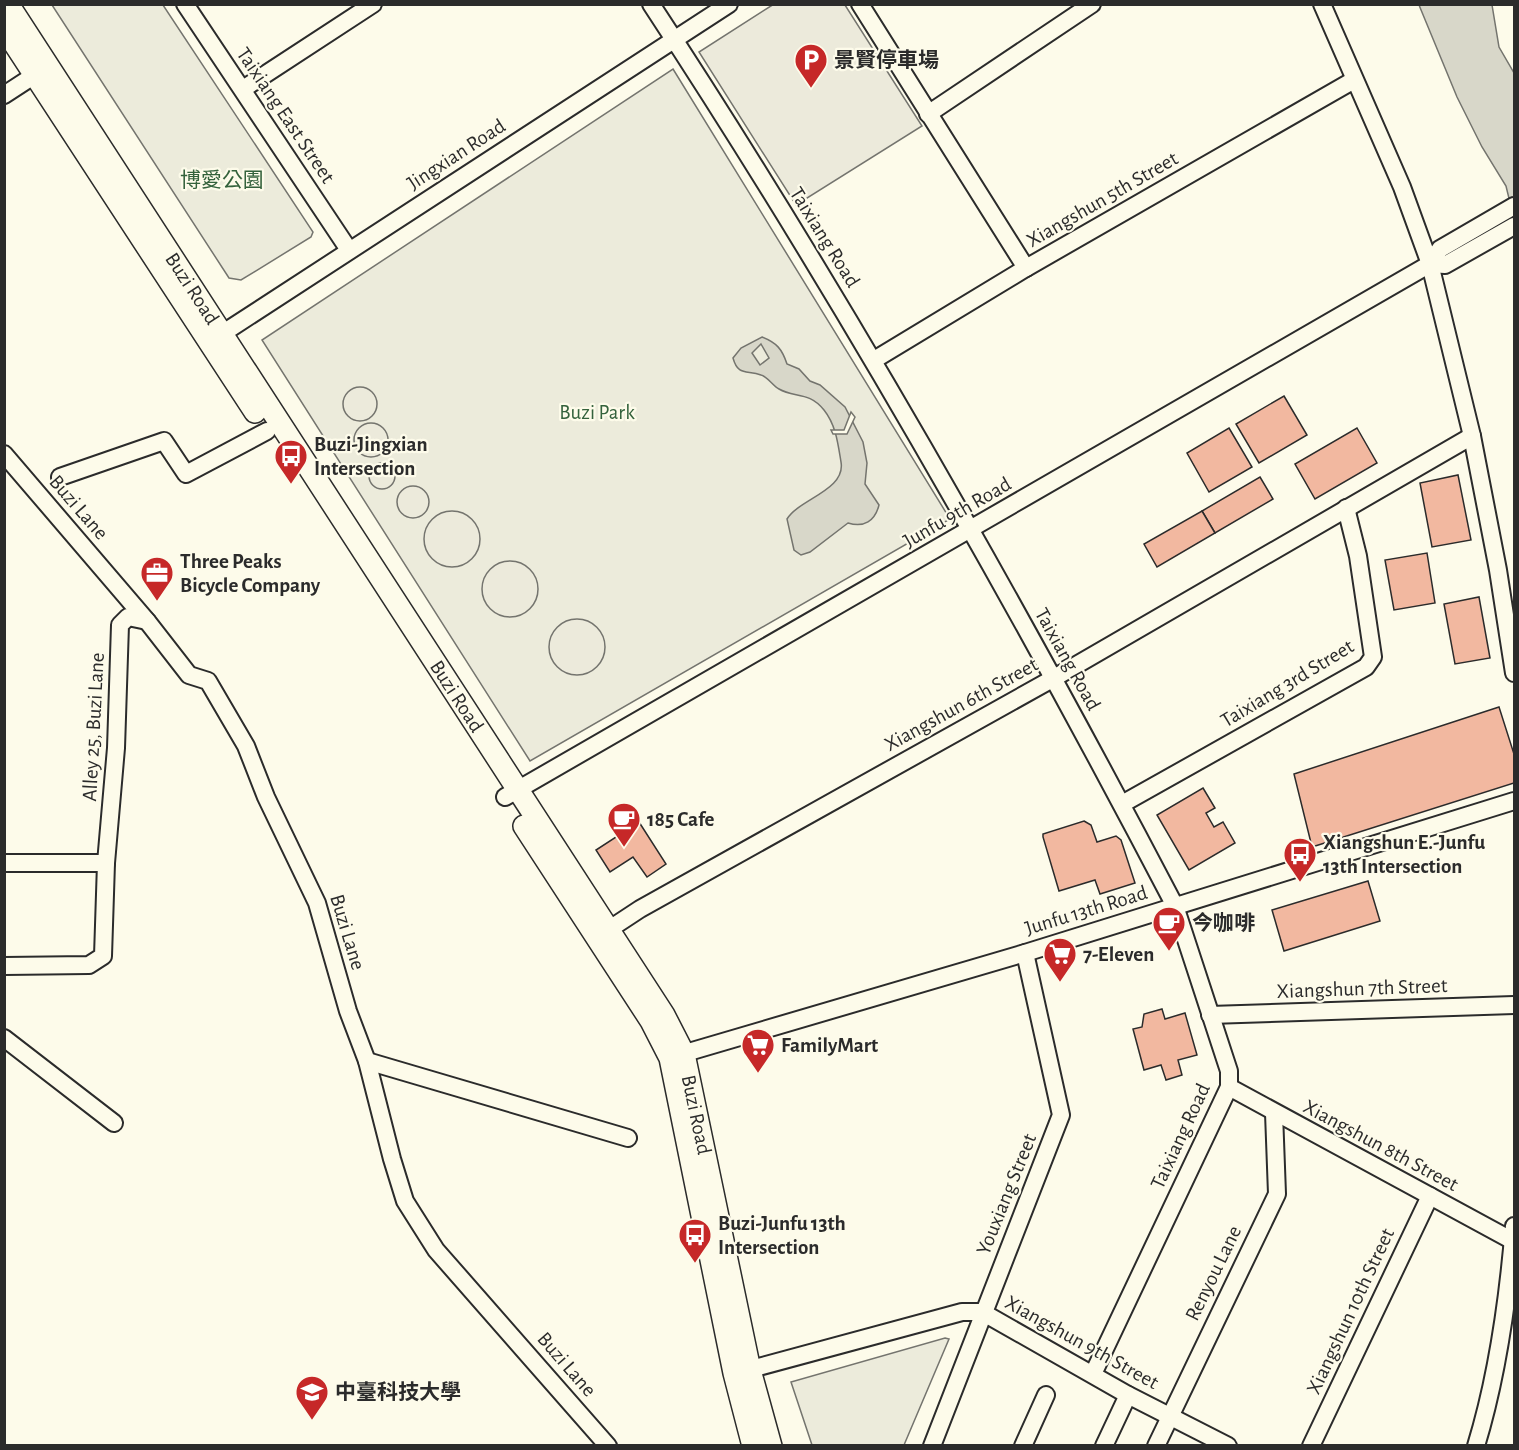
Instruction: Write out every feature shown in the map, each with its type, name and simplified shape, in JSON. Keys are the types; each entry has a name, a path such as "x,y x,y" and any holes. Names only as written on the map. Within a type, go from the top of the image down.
{"main road":[{"name":"Buzi Road","path":"8,4 41,71 603,933 651,1021 677,1056 742,1372 753,1446"},
{"name":"Buzi Road","path":"4,28 41,71"},
{"name":"Buzi Road","path":"214,338 267,431 511,793"},
{"name":"Buzi Road","path":"742,1372 771,1446"}],"street":[{"name":"Taixiang East Street","path":"185,4 349,250"},
{"path":"243,89 373,4"},
{"name":"Taixiang Road","path":"651,4 874,360 972,529 1054,678 1175,906 1229,1071 1228,1087 1093,1374"},
{"name":"Jingxian Road","path":"214,338 729,4"},
{"path":"860,4 1026,268"},
{"path":"928,114 1092,4"},
{"path":"1322,4 1438,265 1498,570 1515,673"},
{"path":"4,95 41,71"},
{"name":"Xiangshun 5th Street","path":"874,360 1026,268 1354,80"},
{"name":"Junfu 9th Road","path":"511,793 1438,265 1440,249 1515,206"},
{"path":"1438,265 1515,226"},
{"path":"60,477 164,441 186,474 267,431"},
{"name":"Xiangshun 6th Street","path":"603,933 640,909 1054,678 1472,436"},
{"name":"Buzi Lane","path":"8,464 147,621 189,675 207,681 246,746 266,797 317,903 348,1011 368,1061 392,1159 405,1201 436,1250 608,1446"},
{"name":"Taixiang 3rd Street","path":"1122,804 1366,667 1373,657 1358,556 1346,508"},
{"name":"Alley 25, Buzi Lane","path":"4,966 89,965 103,956 106,863 116,748 120,625 128,616 147,621"},
{"name":"Junfu 13th Road","path":"677,1056 1025,953 1515,801"},
{"path":"4,863 106,863"},
{"name":"Youxiang Street","path":"932,1446 982,1312 1061,1115 1025,953"},
{"name":"Xiangshun 7th Street","path":"1210,1015 1515,1005"},
{"path":"4,1038 114,1123"},
{"path":"368,1061 628,1138"},
{"name":"Xiangshun 8th Street","path":"1228,1087 1430,1196 1514,1233"},
{"name":"Renyou Lane","path":"1156,1446 1277,1194 1274,1113"},
{"name":"Xiangshun 10th Street","path":"1311,1446 1430,1196"},
{"path":"1476,1446 1488,1406 1508,1302 1514,1233"},
{"name":"Xiangshun 9th Street","path":"742,1372 962,1312 982,1312 1128,1395 1228,1446"},
{"path":"1023,1446 1046,1395"},
{"path":"1104,1446 1128,1395"}],"green space":[{"name":"博愛公園","path":"52,5 163,5 313,232 311,237 241,280 229,278"},
{"name":"Buzi Park","path":"673,69 950,519 530,761 262,340"},
{"path":"945,1338 949,1339 904,1445 812,1445 791,1382"}],"shaded area":[{"name":"景賢停車場","path":"774,4 845,5 922,126 796,205 699,52"},
{"path":"1419,5 1492,5 1499,47 1514,73 1514,219 1506,186 1482,147 1457,97"},
{"path":"762,337 775,344 781,350 787,364 799,369 810,381 820,385 845,407 863,442 867,463 865,484 879,505 875,515 864,524 848,523 810,552 801,555 794,550 787,519 793,512 829,487 841,472 836,435 828,416 813,400 785,392 764,376 737,368 733,358 741,348","holes":["761,344 769,358 760,365 752,353"]},
{"path":"360,387 372,392 377,404 372,416 360,421 348,416 343,404 348,392"},
{"path":"371,423 383,428 388,440 383,452 371,457 359,452 354,440 359,428"},
{"path":"382,463 391,467 395,476 391,485 382,489 373,485 369,476 373,467"},
{"path":"413,486 424,491 429,502 424,513 413,518 402,513 397,502 402,491"},
{"path":"452,511 463,513 472,519 478,528 480,539 478,550 472,559 463,565 452,567 441,565 432,559 426,550 424,539 426,528 432,519 441,513"},
{"path":"510,561 521,563 530,569 536,578 538,589 536,600 530,609 521,615 510,617 499,615 490,609 484,600 482,589 484,578 490,569 499,563"},
{"path":"577,619 592,624 600,632 605,647 600,662 592,670 577,675 562,670 554,662 549,647 554,632 562,624"}],"pier":[{"path":"851,412 855,417 847,434 833,434 831,430 844,430"}],"building":[{"path":"1284,396 1307,435 1259,463 1236,424"},
{"path":"1229,428 1252,467 1209,492 1187,453"},
{"path":"1357,428 1377,463 1315,499 1295,464"},
{"path":"1458,475 1471,540 1432,547 1420,483"},
{"path":"1260,477 1273,499 1215,533 1202,511"},
{"path":"1202,511 1215,533 1157,567 1144,544"},
{"path":"1427,553 1435,603 1394,610 1385,560"},
{"path":"1479,597 1490,658 1455,664 1444,604"},
{"path":"1499,707 1514,754 1514,783 1312,847 1294,774"},
{"path":"1203,788 1215,808 1206,813 1214,827 1223,822 1235,843 1189,870 1157,815"},
{"path":"1084,821 1091,825 1097,842 1116,836 1121,840 1135,883 1100,894 1095,880 1059,891 1043,834"},
{"path":"639,822 666,864 647,877 633,857 610,872 596,850"},
{"path":"1368,881 1380,921 1284,951 1272,910"},
{"path":"1162,1009 1165,1019 1185,1013 1197,1055 1178,1060 1182,1075 1166,1080 1161,1065 1144,1070 1133,1029 1142,1027 1144,1014"}],"place":[{"name":"景賢停車場","path":"811,89"},
{"name":"Buzi-Jingxian Intersection","path":"291,485"},
{"name":"Three Peaks Bicycle Company","path":"157,602"},
{"name":"185 Cafe","path":"624,848"},
{"name":"Xiangshun E.-Junfu 13th Intersection","path":"1300,883"},
{"name":"今咖啡","path":"1169,952"},
{"name":"7-Eleven","path":"1060,983"},
{"name":"FamilyMart","path":"758,1074"},
{"name":"Buzi-Junfu 13th Intersection","path":"695,1264"},
{"name":"中臺科技大學","path":"312,1421"}]}
